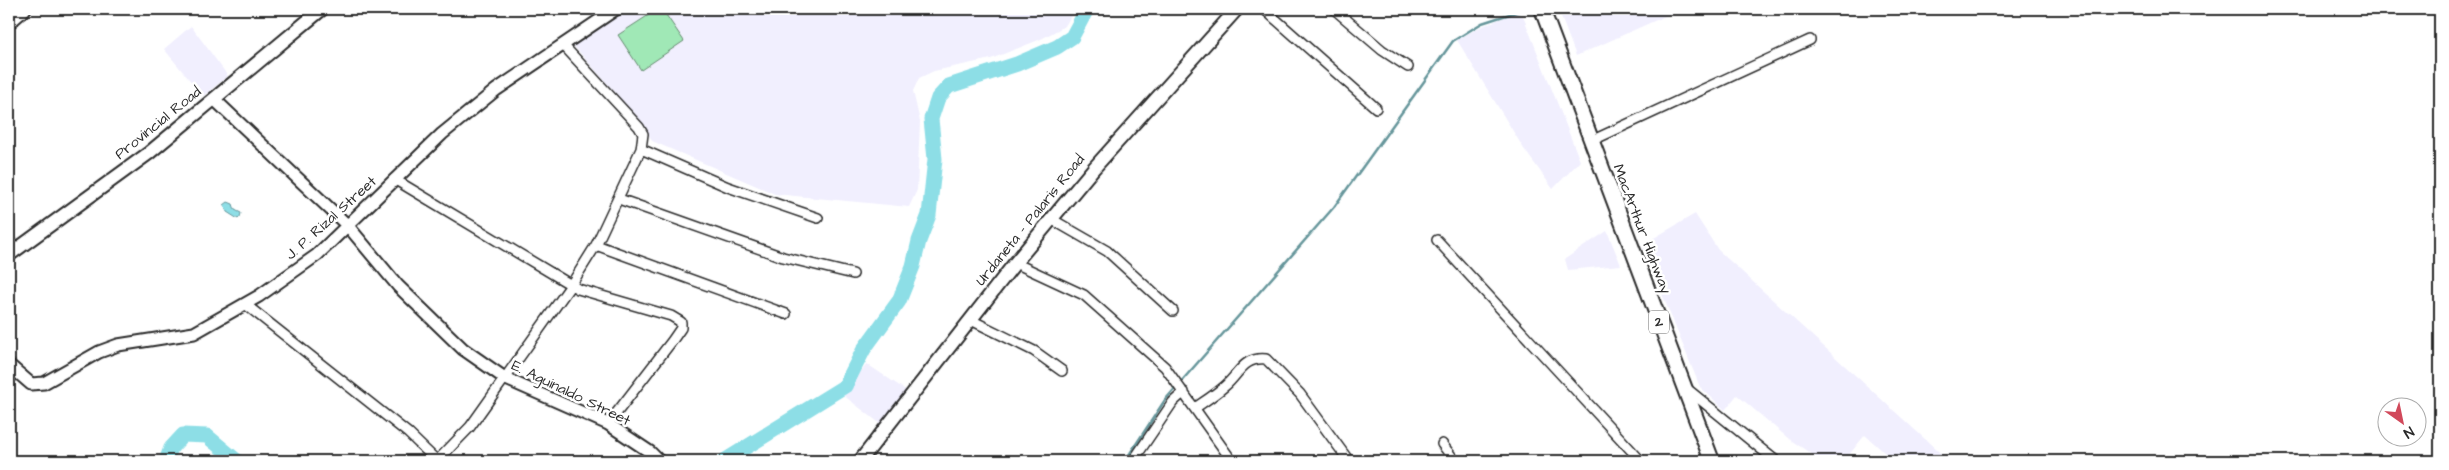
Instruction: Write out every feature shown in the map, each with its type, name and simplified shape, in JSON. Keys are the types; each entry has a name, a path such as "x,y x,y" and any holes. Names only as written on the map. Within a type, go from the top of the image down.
{"main road":[{"name":"Provincial Road","path":"9,255 149,153 322,9"},
{"name":"Urdaneta - Palaris Road","path":"860,461 1016,263 1094,168 1237,9"},
{"name":"MacArthur Highway","path":"1542,9 1590,141 1712,461"}],"street":[{"path":"9,23 25,9"},
{"name":"J. P. Rizal Street","path":"9,365 31,384 44,383 99,352 118,345 194,333 220,320 298,268 348,226 442,134 496,90 564,46 600,13 616,9"},
{"path":"1264,9 1376,108"},
{"path":"1334,9 1382,50 1408,67"},
{"path":"1590,141 1810,40"},
{"path":"245,304 258,317 408,434 437,461 470,426 506,379 570,286 596,244 619,199 641,149 643,134 639,127 564,46"},
{"name":"E. Aguinaldo Street","path":"214,99 348,226 398,286 446,334 506,379 608,424 650,452 659,461"},
{"path":"641,149 745,194 818,218"},
{"path":"394,179 570,286 587,293 671,316 681,322 681,328 672,342 608,424"},
{"path":"619,199 783,257 854,274"},
{"path":"1053,220 1107,251 1173,311"},
{"path":"1437,240 1641,461"},
{"path":"596,244 786,314"},
{"path":"1016,263 1084,295 1170,373 1232,461"},
{"path":"971,320 1034,351 1062,371"},
{"path":"1195,408 1226,386 1242,366 1255,358 1266,359 1300,394 1349,461"},
{"path":"1684,387 1776,461"},
{"path":"1133,461 1182,390"},
{"path":"1442,444 1456,461"}],"shaded area":[{"path":"629,9 1075,9 1065,26 1041,39 991,59 934,71 919,78 913,91 920,122 917,190 909,207 775,194 652,141 644,125 573,45"},
{"path":"1558,9 1681,9 1576,56"},
{"path":"1515,13 1523,16 1580,161 1553,189 1524,149 1457,40 1480,27"},
{"path":"191,26 228,76 203,96 164,49"},
{"path":"1695,214 1718,250 1949,461 1894,461 1865,435 1844,461 1822,461 1789,439 1737,395 1725,410 1700,387 1642,245"},
{"path":"1607,231 1621,265 1568,270 1565,259"},
{"path":"867,364 907,391 882,425 843,395"}],"green space":[{"path":"658,9 662,9 684,41 641,70 618,35"}],"water":[{"path":"228,202 233,204 235,210 241,213 238,219 227,212 224,205"}],"waterway":[{"path":"724,461 845,386 864,349 899,301 913,266 919,241 929,215 935,159 931,119 938,98 949,86 1017,64 1057,47 1072,37 1087,9"},
{"path":"1125,461 1165,400 1334,207 1453,41 1482,23 1525,9"},
{"path":"166,461 171,448 183,435 207,436 237,461"}]}
